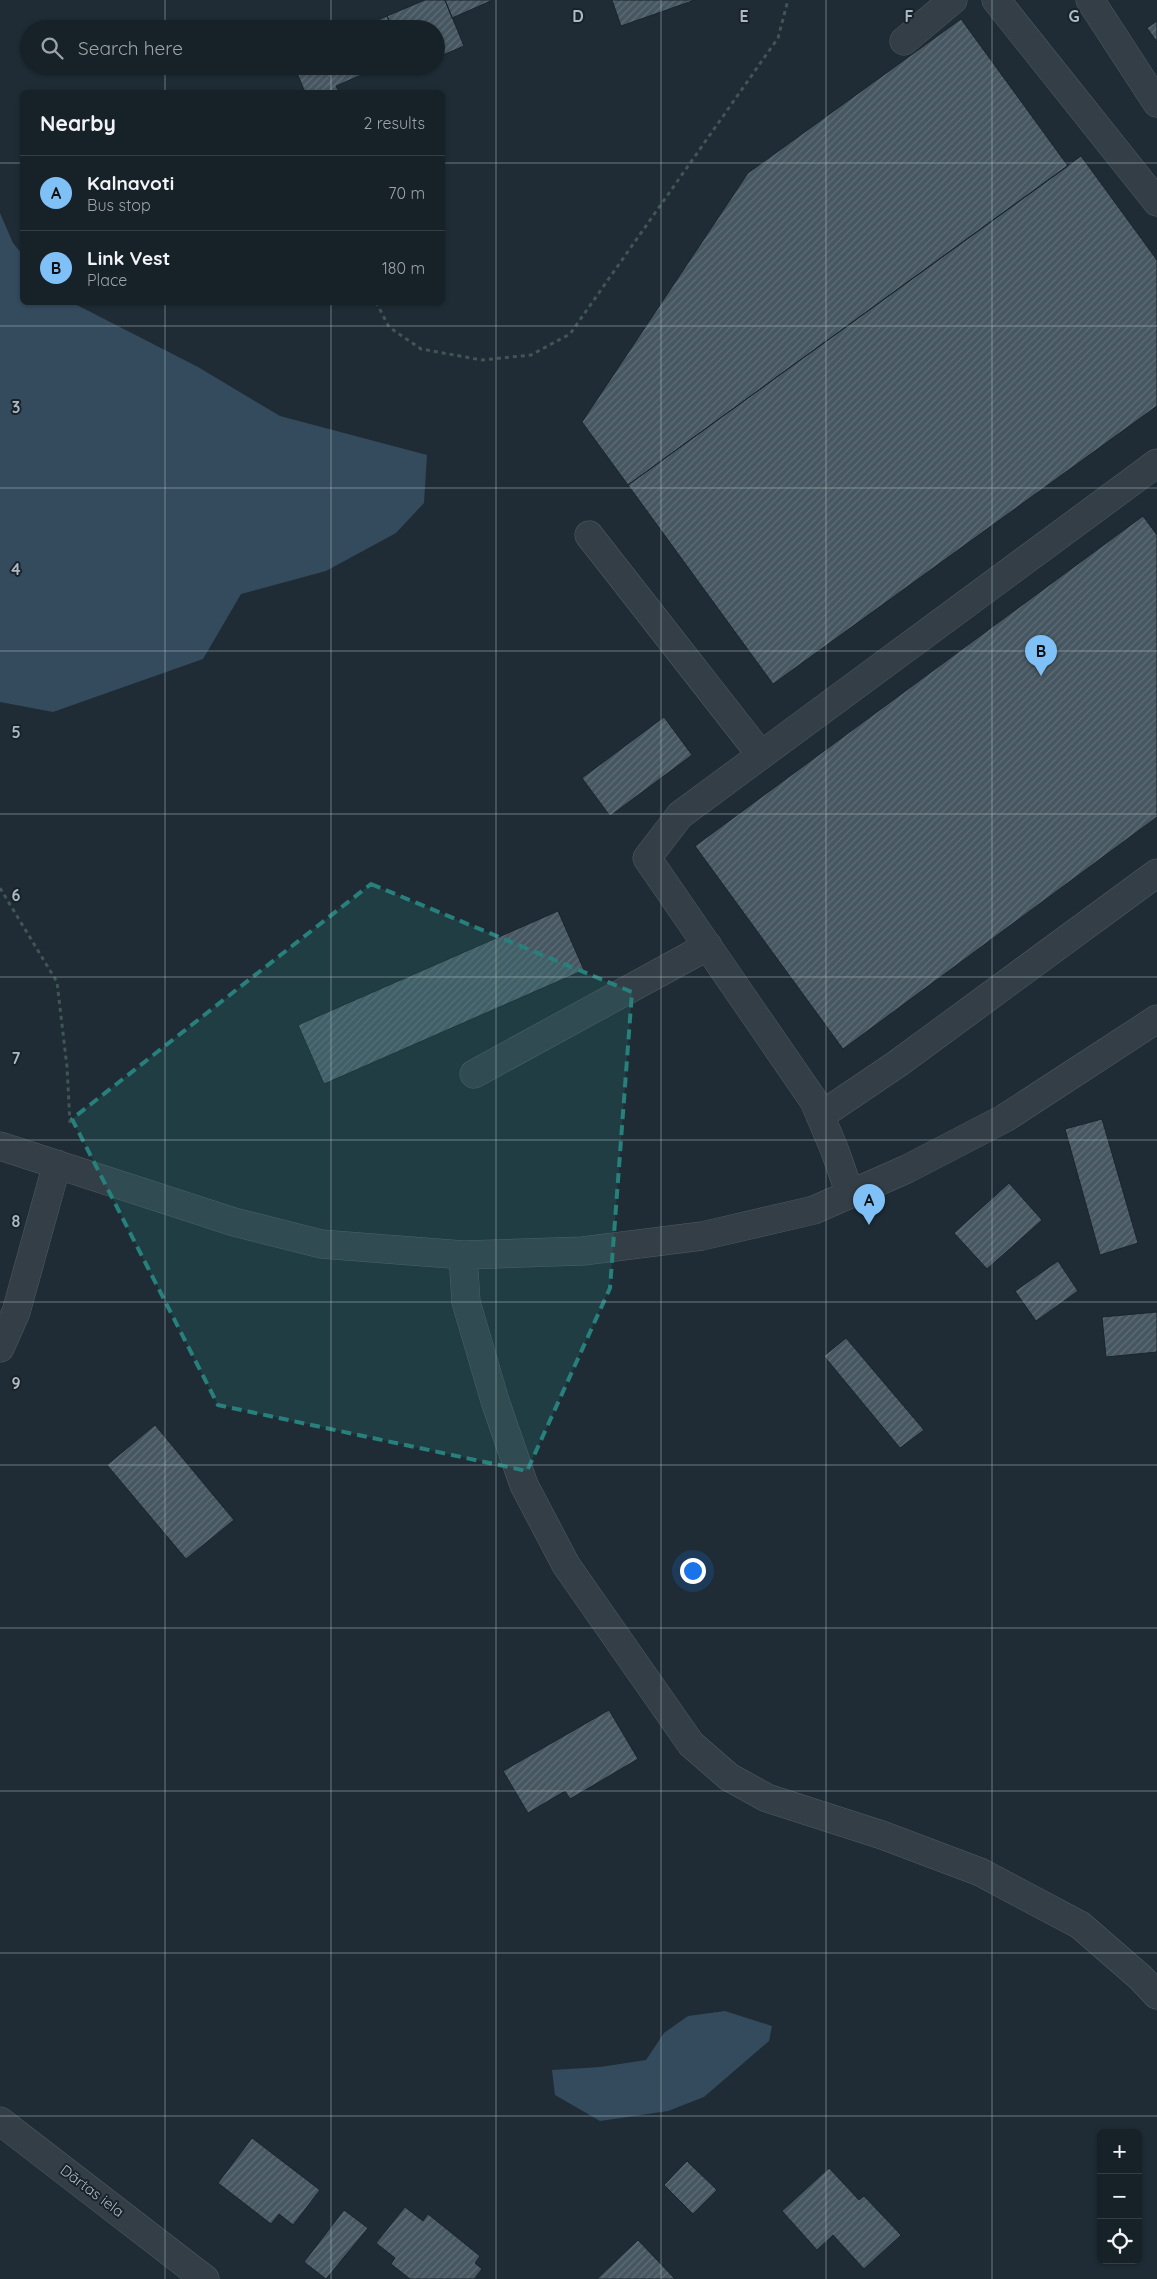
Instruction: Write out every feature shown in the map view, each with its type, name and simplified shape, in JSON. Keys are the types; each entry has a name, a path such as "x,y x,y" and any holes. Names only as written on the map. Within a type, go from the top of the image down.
{"street":[{"path":"904,41 953,0"},
{"path":"996,0 1157,202"},
{"path":"1090,0 1157,103"},
{"path":"850,1194 814,1101 647,858 680,815 1157,463"},
{"path":"589,535 761,755"},
{"path":"820,1116 897,1064 1157,873"},
{"path":"474,1074 708,946"},
{"path":"0,1146 234,1222 321,1244 463,1255 583,1251 702,1236 814,1210 907,1169 1005,1118 1157,1019"},
{"path":"0,1348 16,1312 57,1164"},
{"path":"463,1255 466,1302 495,1400 524,1485 566,1565 691,1744 729,1778 767,1798 882,1835 980,1872 1080,1925 1141,1978 1157,1995"},
{"name":"Dārtas iela","path":"0,2121 177,2270 205,2279"}],"path":[{"path":"378,305 389,326 421,349 482,360 531,355 570,334 778,38 788,0"},
{"path":"0,888 57,982 67,1066 70,1123"}],"highlighted area":[{"path":"371,884 632,992 610,1288 527,1471 218,1405 72,1119"}],"water":[{"path":"0,213 13,243 20,252 20,305 77,305 198,367 280,416 427,455 424,503 396,533 326,571 241,594 203,659 53,712 0,702"},
{"path":"725,2011 772,2026 769,2041 704,2097 668,2111 600,2121 555,2095 552,2070 600,2067 646,2060 664,2033 688,2016"}],"building":[{"path":"425,0 445,0 464,46 445,54 445,20 389,20 387,16"},
{"path":"445,0 493,0 452,18"},
{"path":"612,0 695,0 621,26"},
{"path":"387,16 389,20 378,20"},
{"path":"961,19 1068,166 628,485 582,422 748,173"},
{"path":"1157,21 1157,42 1147,28"},
{"path":"298,75 361,75 336,86 338,90 304,90"},
{"path":"1081,156 1157,260 1157,406 773,684 628,485"},
{"path":"1143,516 1157,535 1157,817 843,1049 695,846"},
{"path":"664,717 692,755 610,816 582,778"},
{"path":"558,911 584,970 324,1084 298,1025"},
{"path":"1102,1119 1138,1243 1100,1255 1065,1129"},
{"path":"1009,1183 1042,1220 987,1269 954,1233"},
{"path":"1058,1261 1078,1291 1036,1321 1015,1291"},
{"path":"1157,1312 1157,1352 1106,1357 1102,1317"},
{"path":"846,1338 924,1430 900,1448 824,1356"},
{"path":"155,1425 234,1520 186,1559 107,1465"},
{"path":"609,1710 638,1759 570,1799 565,1791 528,1813 503,1771"},
{"path":"252,2138 320,2190 293,2225 279,2214 271,2224 218,2183"},
{"path":"687,2161 717,2190 693,2214 664,2185"},
{"path":"829,2168 859,2200 864,2196 901,2235 864,2269 833,2235 817,2250 782,2211"},
{"path":"405,2207 423,2221 428,2214 480,2256 475,2263 482,2269 474,2279 410,2279 391,2264 395,2258 376,2243"},
{"path":"344,2210 368,2228 326,2279 304,2262"},
{"path":"638,2240 675,2279 597,2279"}],"place":[{"name":"Link Vest","path":"1041,676"},
{"name":"Kalnavoti","path":"869,1225"}]}
